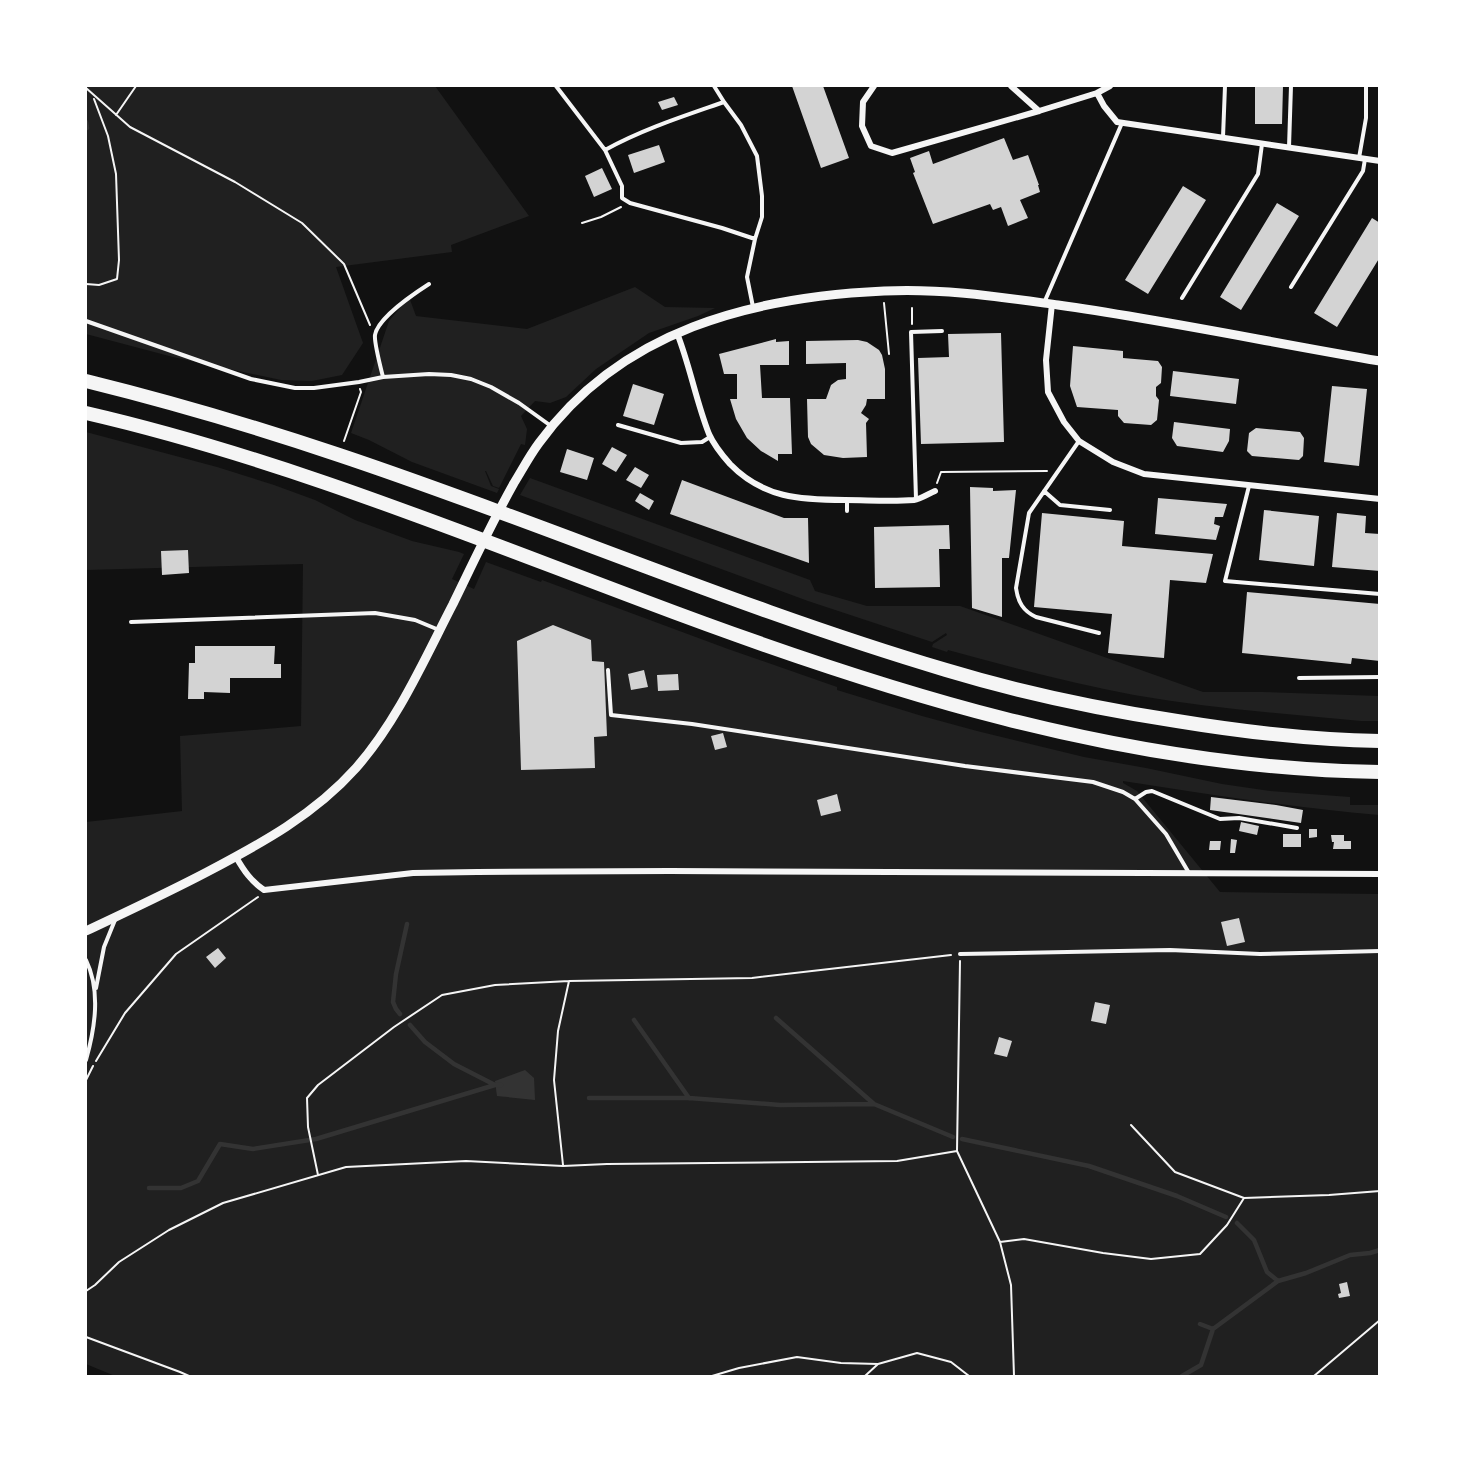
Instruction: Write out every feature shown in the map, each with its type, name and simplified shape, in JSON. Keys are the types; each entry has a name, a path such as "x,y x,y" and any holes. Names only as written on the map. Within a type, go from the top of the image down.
{"highway":[{"path":"86,381 234,421 339,455 772,614 949,671 1053,698 1153,717 1247,732 1380,741"},
{"path":"86,413 171,435 319,481 751,640 941,701 1091,739 1169,753 1283,767 1380,772"},
{"path":"1355,772 1380,780"}],"street":[{"path":"874,86 863,102 862,126 871,146 892,153 1039,111 1097,93 1110,86"},
{"path":"1011,86 1039,111"},
{"path":"1097,93 1117,122 1380,161"},
{"path":"86,931 163,895 279,833 324,799 357,767 398,711 478,552 536,447 577,399 603,377 631,357 677,332 703,322 788,302 837,294 913,290 979,294 1098,311 1380,361"},
{"path":"1048,304 1046,360 1048,392 1064,423 1079,441 1113,462 1144,474 1380,499"},
{"path":"677,332 710,436 721,454 736,470 756,485 788,497 847,500 916,500 935,491"},
{"path":"236,857 253,883 264,891 413,873 477,872 1380,874"}],"lane":[{"path":"558,86 605,150 622,186 622,198 630,203 755,238"},
{"path":"714,86 741,125 756,156 762,196 762,217 747,277 753,309"},
{"path":"1223,137 1225,86"},
{"path":"1289,147 1291,86"},
{"path":"1291,286 1363,171 1366,86"},
{"path":"605,150 661,124 724,102"},
{"path":"1048,304 1122,123"},
{"path":"1182,298 1258,174 1263,143"},
{"path":"382,377 375,335 384,319 409,297 429,284"},
{"path":"86,321 251,379 295,388 314,388 382,377 429,374 471,379 519,403 552,426"},
{"path":"916,500 911,332 942,331"},
{"path":"618,425 681,443 702,442 710,436"},
{"path":"1079,441 1033,506 1027,520 1016,588 1021,606 1028,614 1099,633"},
{"path":"1249,485 1225,581 1380,594"},
{"path":"1044,491 1060,505 1110,510"},
{"path":"846,510 847,500"},
{"path":"131,622 375,614 416,620 440,630"},
{"path":"608,670 611,714 692,724 965,766 1093,782 1123,792 1135,799 1166,834 1189,874"},
{"path":"1299,678 1380,677"},
{"path":"1135,799 1152,791 1220,819 1239,818 1297,828"},
{"path":"86,1060 104,947 116,917"},
{"path":"960,954 1170,950 1260,954 1380,951"},
{"path":"86,960 96,992"}],"path":[{"path":"116,115 136,86"},
{"path":"86,88 130,127 235,182 302,223 344,264 375,335"},
{"path":"86,284 99,285 117,279 120,260 116,174 108,136 93,96"},
{"path":"582,223 630,203"},
{"path":"884,291 889,354"},
{"path":"911,332 912,309"},
{"path":"339,455 361,392 359,382"},
{"path":"941,472 1059,472"},
{"path":"86,1080 125,1013 176,954 256,899 264,891"},
{"path":"318,1175 308,1127 307,1098 318,1086 394,1027 442,995 495,985 569,981 752,978 960,954 957,1152 1000,1242 1011,1285 1014,1377"},
{"path":"563,1166 554,1080 558,1031 569,981"},
{"path":"1131,1125 1175,1172 1244,1198 1380,1191"},
{"path":"86,1291 119,1262 169,1230 223,1203 346,1167 466,1161 563,1166 897,1161 957,1152"},
{"path":"1000,1242 1024,1239 1103,1253 1151,1258 1200,1254 1227,1225 1244,1198"},
{"path":"1314,1377 1380,1320"},
{"path":"86,1337 189,1377"},
{"path":"712,1377 739,1368 797,1357 841,1363 878,1364 917,1353 951,1362 969,1377"},
{"path":"865,1377 878,1364"}],"shaded area":[{"path":"86,86 435,86 529,216 451,245 452,252 336,267 363,343 342,375 312,381 281,380 173,357 86,334"},
{"path":"635,287 665,307 715,308 649,333 596,369 566,397 550,403 535,401 521,416 527,429 525,445 521,444 499,488 493,486 485,471 491,486 499,489 497,493 412,462 351,433 389,321 409,297 416,316 527,329"},
{"path":"86,432 217,467 274,485 315,500 355,520 412,541 464,554 452,579 474,589 486,562 541,582 542,580 837,687 837,690 977,731 1084,757 1222,784 1270,791 1350,797 1350,805 1379,805 1379,815 1251,800 1123,781 1137,791 1220,892 1379,894 1379,1376 115,1376 86,1364 86,822 182,811 180,736 301,726 303,564 86,570"},
{"path":"530,478 810,580 815,591 867,606 960,606 1203,692 1379,696 1379,721 1276,713 1162,700 1017,669 948,650 947,652 932,647 947,635 946,633 932,642 808,601 520,495"},
{"path":"525,1070 534,1078 535,1100 497,1096 495,1081"}],"building":[{"path":"792,86 823,86 849,158 821,168"},
{"path":"1255,86 1283,86 1282,124 1255,124"},
{"path":"674,97 678,105 662,110 658,102"},
{"path":"1004,138 1013,160 1028,155 1039,185 1040,192 1020,200 1028,218 1008,226 1001,207 993,210 990,204 933,224 913,173 915,172 910,158 929,151 933,164"},
{"path":"659,145 665,162 634,173 628,155"},
{"path":"602,168 612,189 594,197 585,176"},
{"path":"1183,186 1206,200 1148,294 1125,280"},
{"path":"1277,203 1299,216 1241,310 1220,297"},
{"path":"1372,218 1380,223 1380,257 1337,327 1314,313"},
{"path":"1001,333 1004,442 921,444 918,358 949,357 948,334"},
{"path":"776,339 776,342 789,341 789,365 760,365 762,398 790,398 792,454 778,454 778,461 761,451 747,438 736,419 730,399 737,399 737,374 724,374 719,354"},
{"path":"858,340 867,342 879,350 882,355 885,369 885,399 867,399 861,413 869,419 866,423 867,457 843,458 824,455 811,444 808,437 807,399 826,399 831,385 838,380 846,379 846,363 806,364 806,341"},
{"path":"1073,346 1123,351 1123,358 1158,361 1162,367 1161,383 1156,387 1156,396 1159,400 1157,420 1151,425 1124,423 1118,416 1118,410 1077,407 1070,386"},
{"path":"1173,371 1239,379 1236,404 1170,396"},
{"path":"633,384 664,394 654,425 623,416"},
{"path":"1332,386 1367,389 1359,466 1324,462"},
{"path":"1174,422 1230,429 1229,441 1223,452 1177,446 1172,438"},
{"path":"1256,428 1300,432 1304,438 1303,456 1299,460 1252,456 1247,451 1249,433"},
{"path":"612,447 627,455 616,472 602,464"},
{"path":"567,449 594,458 587,480 560,472"},
{"path":"635,467 649,475 641,488 626,480"},
{"path":"682,480 784,518 808,518 809,563 670,514"},
{"path":"970,487 993,488 993,491 1016,490 1009,558 1002,558 1002,617 972,608"},
{"path":"640,493 654,501 649,510 635,501"},
{"path":"1158,498 1227,504 1223,517 1215,517 1214,524 1220,526 1216,540 1155,534"},
{"path":"1264,510 1319,516 1314,566 1259,560"},
{"path":"1042,513 1124,521 1122,546 1213,554 1206,583 1170,580 1164,658 1108,653 1112,614 1034,607"},
{"path":"1337,513 1366,516 1365,533 1380,534 1380,571 1332,567"},
{"path":"949,525 950,549 939,549 940,587 875,588 874,527"},
{"path":"188,550 189,573 162,575 161,551"},
{"path":"1247,592 1380,604 1380,661 1352,658 1351,664 1242,653"},
{"path":"553,625 591,640 592,661 604,662 607,736 594,737 595,768 521,770 517,641"},
{"path":"195,646 275,646 274,664 281,664 281,678 230,678 230,693 204,692 204,699 188,699 189,663 195,663"},
{"path":"644,670 648,687 631,690 628,674"},
{"path":"678,674 679,690 658,691 657,675"},
{"path":"723,733 727,747 715,750 711,736"},
{"path":"837,794 841,811 821,816 817,800"},
{"path":"1211,797 1303,810 1301,823 1210,810"},
{"path":"1241,822 1259,826 1257,835 1239,831"},
{"path":"1309,829 1317,829 1317,837 1309,838"},
{"path":"1283,834 1301,834 1301,847 1283,847"},
{"path":"1331,835 1344,835 1344,841 1351,841 1351,849 1333,849 1334,842 1332,842"},
{"path":"1231,839 1237,840 1235,853 1230,853"},
{"path":"1210,841 1221,841 1220,850 1209,850"},
{"path":"1239,918 1245,942 1227,946 1221,922"},
{"path":"218,948 226,958 215,968 206,957"},
{"path":"1095,1002 1110,1005 1106,1024 1091,1021"},
{"path":"999,1037 1012,1041 1007,1057 994,1054"},
{"path":"1347,1282 1350,1296 1339,1298 1338,1294 1341,1293 1339,1284"}],"waterway":[{"path":"86,122 87,128"},
{"path":"400,1014 393,1002 396,974 407,924"},
{"path":"776,1018 874,1104"},
{"path":"634,1020 689,1098"},
{"path":"410,1025 425,1042 454,1064 495,1085"},
{"path":"149,1188 181,1188 198,1181 220,1144 253,1149 316,1139 501,1085"},
{"path":"589,1098 689,1098 780,1105 874,1104 953,1137"},
{"path":"962,1139 1089,1166 1177,1196 1226,1217"},
{"path":"1237,1223 1254,1240 1267,1272 1278,1281"},
{"path":"1182,1376 1201,1365 1213,1329 1278,1281 1306,1273 1350,1255 1380,1250"},
{"path":"1200,1324 1213,1329"}]}
